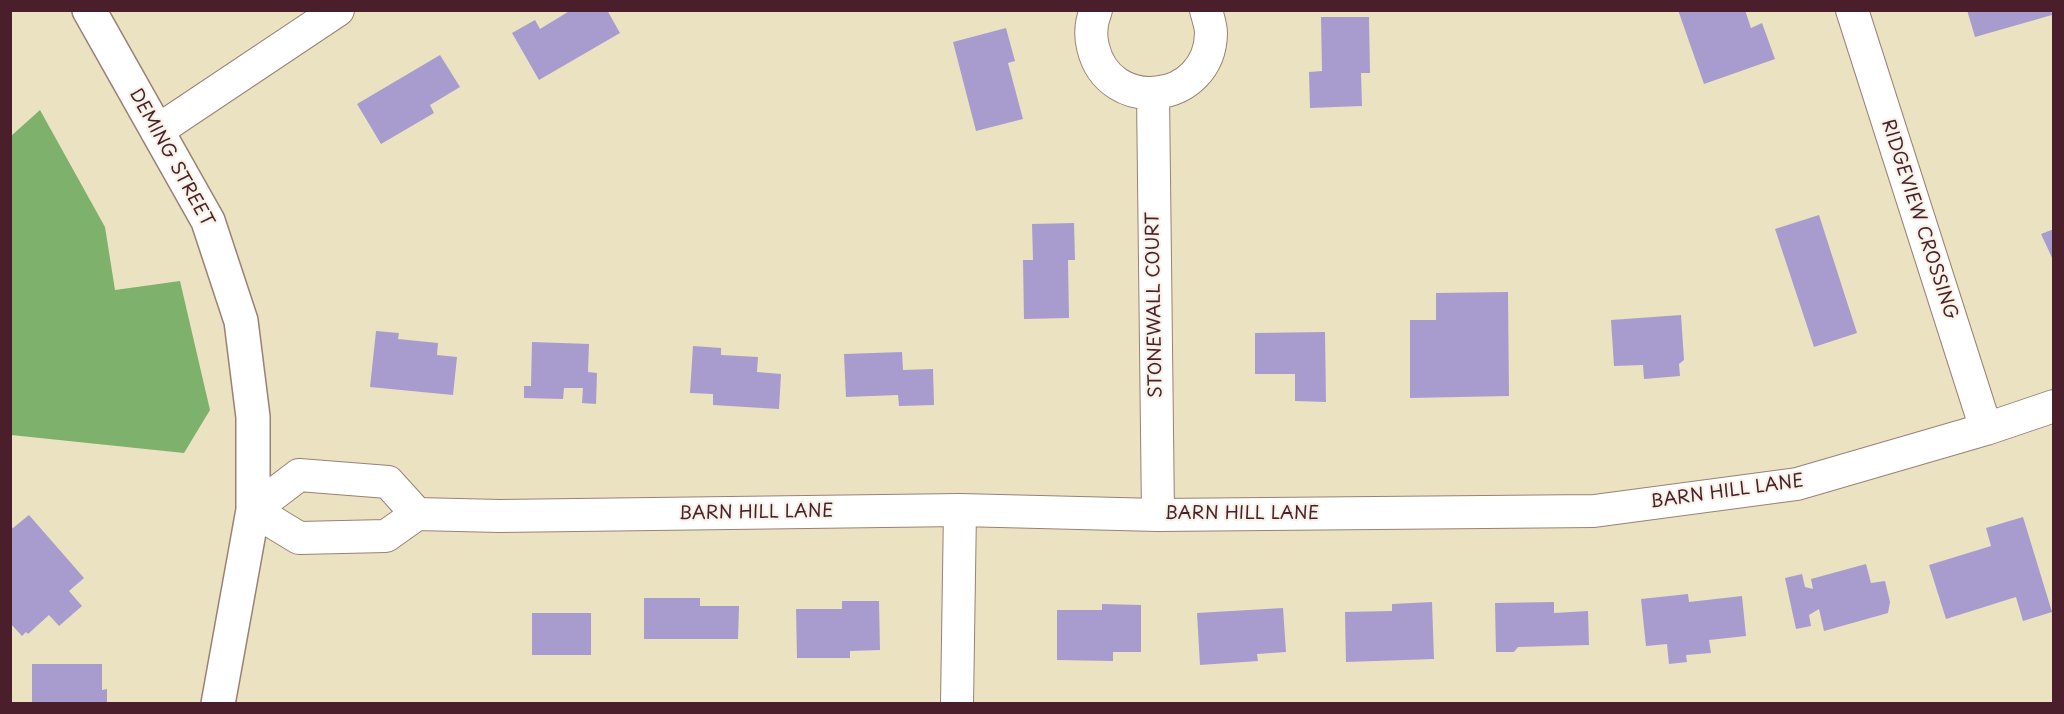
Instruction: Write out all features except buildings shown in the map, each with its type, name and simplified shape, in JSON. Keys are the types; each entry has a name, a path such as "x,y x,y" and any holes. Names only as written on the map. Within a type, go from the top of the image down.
{"street":[{"name":"DEMING STREET","path":"89,10 208,221 241,321 253,417 254,510 218,704"},
{"path":"157,131 338,10"},
{"path":"1096,10 1091,36 1096,59 1110,78 1130,90 1153,94 1176,89 1195,75 1207,55 1211,32 1206,10"},
{"name":"RIDGEVIEW CROSSING","path":"1852,10 1986,429"},
{"name":"STONEWALL COURT","path":"1153,94 1158,515"},
{"name":"BARN HILL LANE","path":"417,513 500,516 960,510 1158,515 1594,511 1797,484 1986,429 2054,406"},
{"path":"299,475 388,482 417,513 386,536 299,537 254,510 299,475"},
{"path":"957,704 960,510"}],"green space":[{"path":"40,110 105,227 115,290 180,281 210,410 184,453 11,435 11,136"}]}
